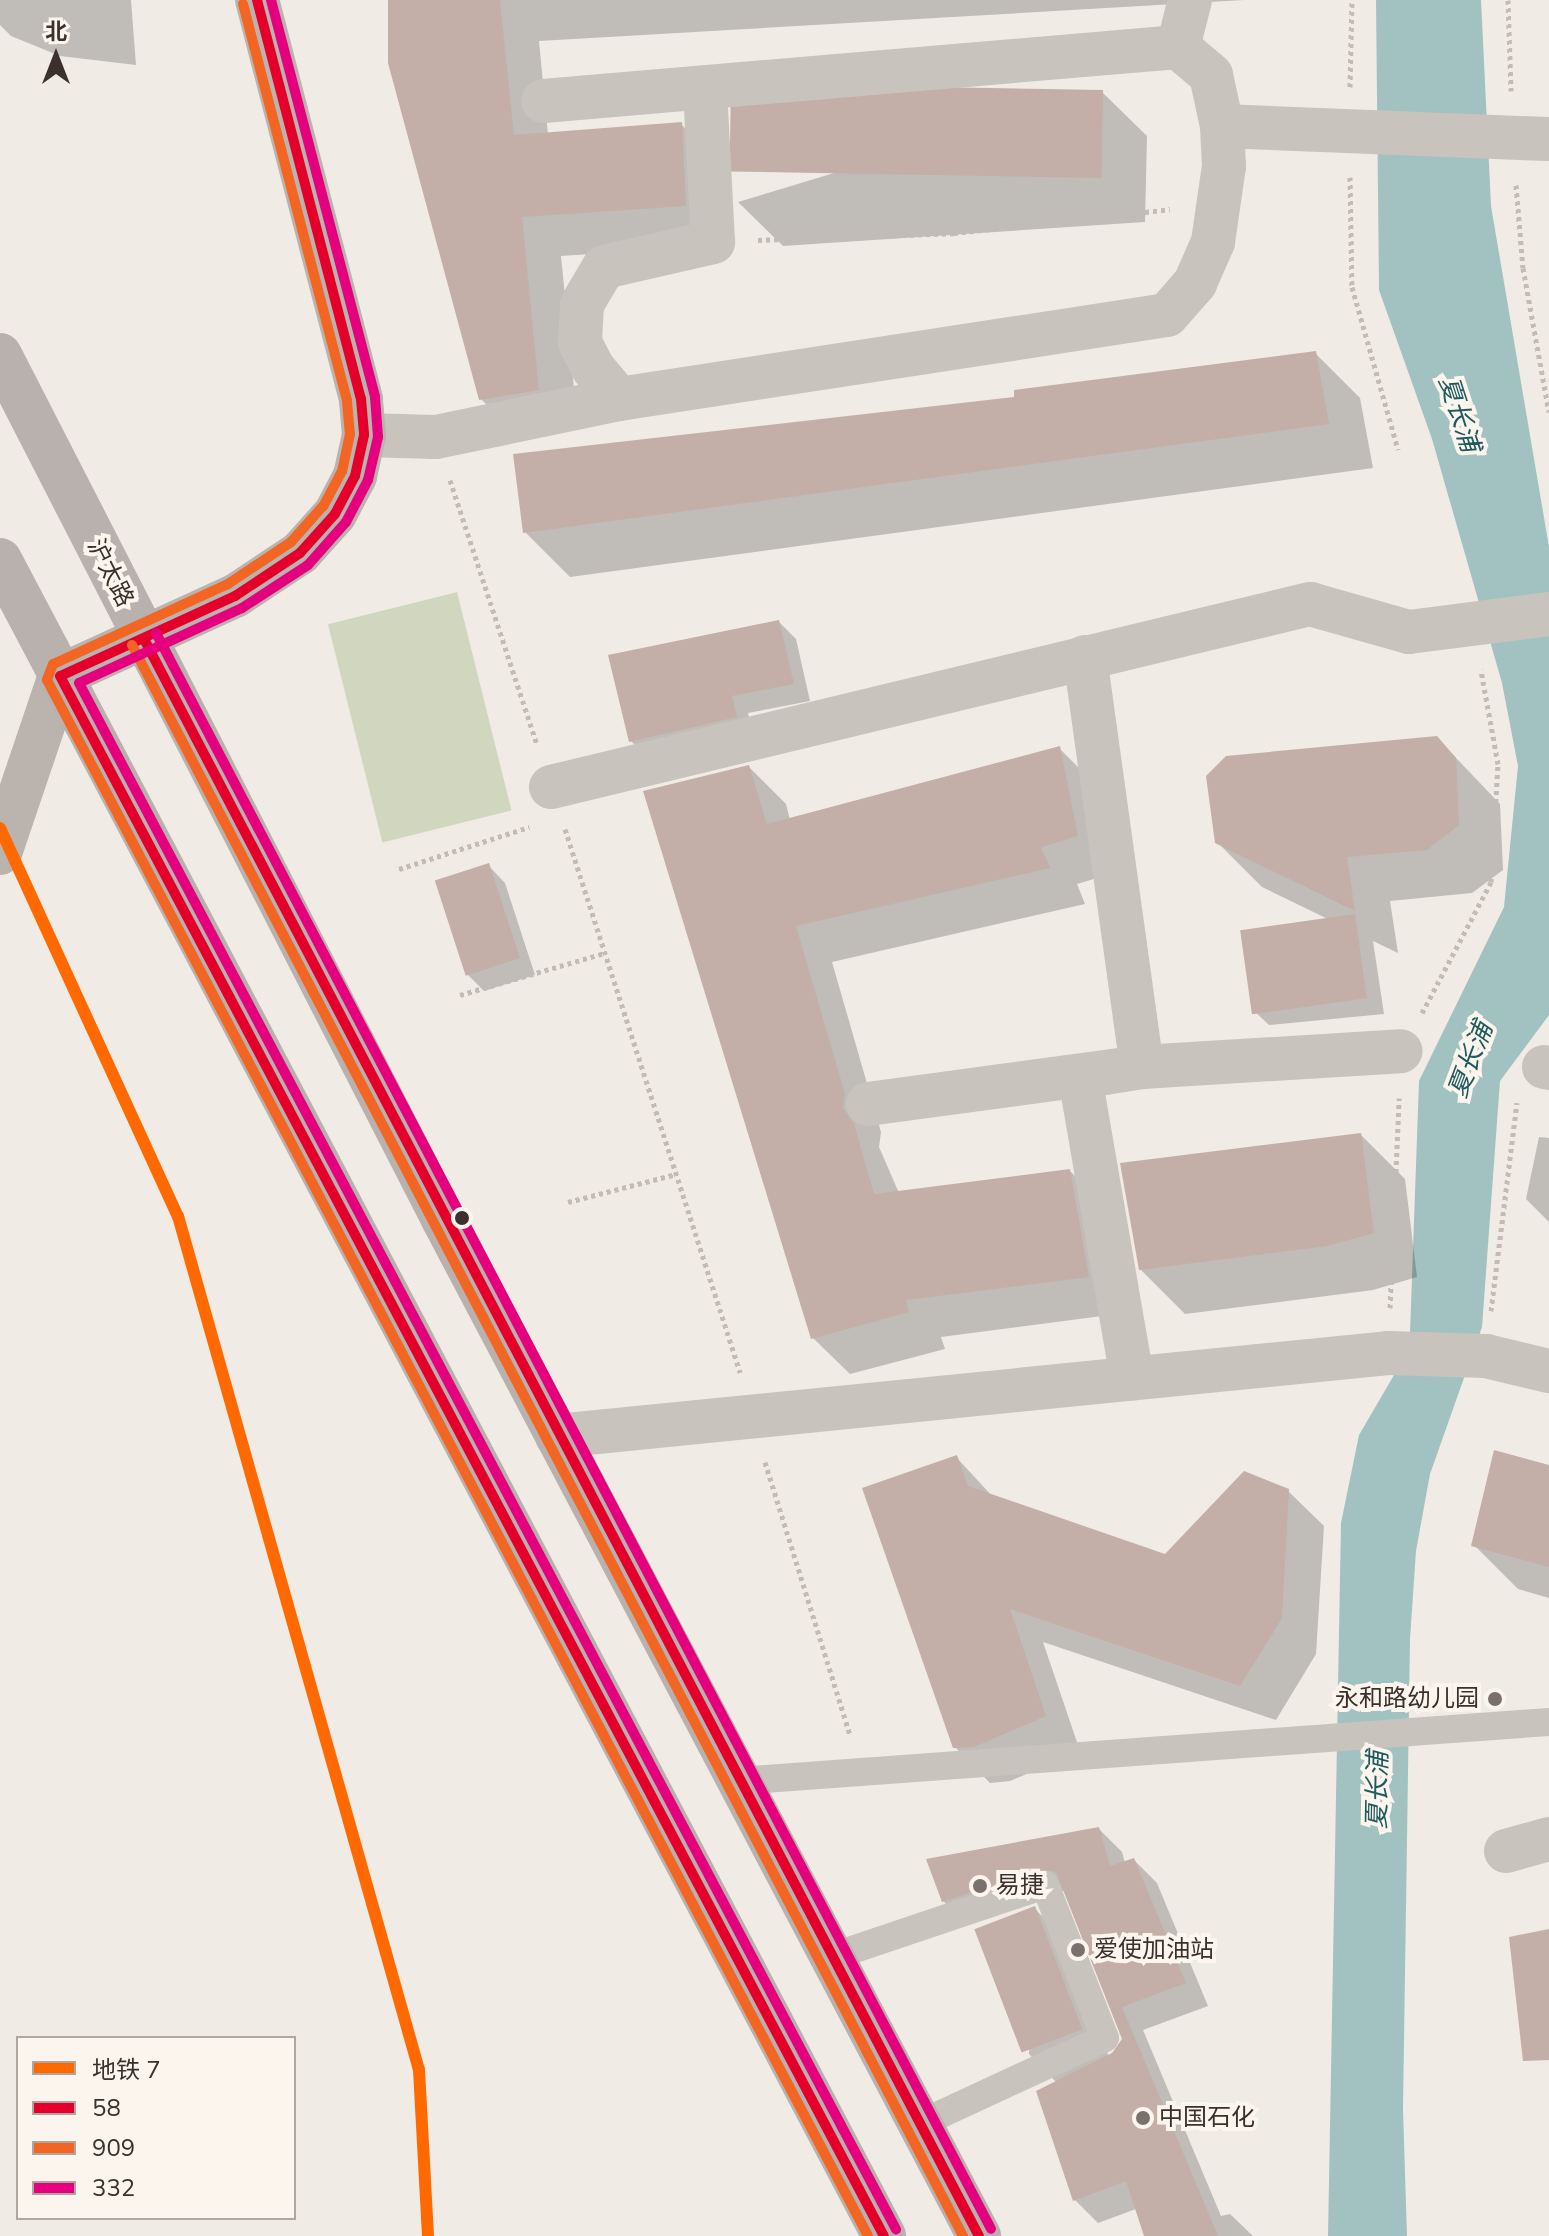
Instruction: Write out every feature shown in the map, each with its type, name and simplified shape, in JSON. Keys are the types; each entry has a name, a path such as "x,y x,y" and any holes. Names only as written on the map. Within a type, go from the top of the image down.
{"main road":[{"name":"沪太路","path":"0,355 557,1436 979,2236"},
{"path":"0,560 884,2236"}],"street":[{"path":"0,853 60,676 235,596 300,553 335,514 355,476 364,435 361,399 257,0"},
{"path":"1178,47 1190,0"},
{"path":"364,435 436,437 619,399 1167,315 1195,283 1213,242 1219,204 1222,126 1211,75 1178,47 543,101"},
{"path":"619,399 593,368 580,342 582,304 604,267 713,242 705,87"},
{"path":"1222,126 1530,139"},
{"path":"556,802 1085,657 1310,604 1409,632 1549,614"},
{"path":"1085,657 1142,1067"},
{"path":"868,1104 1142,1067 1401,1051"},
{"path":"1080,1077 1132,1379"},
{"path":"557,1436 751,1413 1388,1353 1486,1356 1549,1371"},
{"path":"1506,1851 1549,1839"}],"lane":[{"path":"737,1781 1549,1722"},
{"path":"831,1957 1045,1885 1105,2038 920,2124"}],"path":[{"path":"1352,0 1349,133 1352,287 1398,450"},
{"path":"1508,0 1530,139 1523,268 1549,412"},
{"path":"713,242 954,233 1219,204"},
{"path":"436,437 676,1174 862,1772"},
{"path":"1388,1353 1401,1051 1491,882 1498,764 1473,626"},
{"path":"399,869 556,802"},
{"path":"460,995 605,953"},
{"path":"1486,1356 1519,1091 1546,1068"},
{"path":"568,1202 676,1174"}],"green space":[{"path":"457,592 511,810 382,842 328,624"}],"water":[{"name":"夏长浦","path":"1376,0 1481,0 1491,206 1549,547 1549,1015 1500,1081 1482,1327 1430,1474 1416,1551 1410,1639 1403,2109 1407,2236 1328,2236 1341,1523 1359,1435 1394,1375 1410,1333 1419,1081 1504,907 1518,766 1502,683 1432,439 1379,290"}],"building":[{"path":"388,0 500,0 514,135 682,122 686,206 522,217 539,390 479,400 388,63"},
{"path":"731,84 1103,90 1101,178 730,171"},
{"path":"1316,351 1329,424 523,533 513,454 1014,397 1014,390"},
{"path":"779,620 794,684 732,696 737,717 629,742 608,655"},
{"path":"1437,736 1456,758 1459,825 1427,850 1347,857 1355,911 1215,843 1206,776 1226,756"},
{"path":"1060,746 1078,836 1041,847 1050,868 796,926 845,1094 843,1108 854,1124 874,1194 1070,1169 1089,1277 906,1300 909,1312 811,1339 643,791 749,765 767,824"},
{"path":"489,863 520,958 466,976 435,881"},
{"path":"1355,914 1367,998 1252,1014 1240,930"},
{"path":"1361,1133 1374,1233 1327,1246 1139,1270 1120,1163"},
{"path":"1494,1450 1549,1465 1549,1567 1471,1546"},
{"path":"957,1455 968,1486 1165,1554 1244,1471 1289,1489 1282,1618 1240,1686 1010,1609 1046,1716 974,1747 953,1748 862,1488"},
{"path":"1099,1827 1110,1866 1134,1858 1186,1983 1122,2007 1218,2236 1144,2236 1126,2181 1073,2201 1036,2091 1112,2053 1122,2039 1056,1872 1040,1869 942,1902 926,1859"},
{"path":"1035,1906 1082,2029 1022,2053 974,1929"},
{"path":"1549,1929 1549,2060 1523,2061 1509,1937"}],"metro line":[{"name":"7","path":"0,828 178,1216 419,2070 428,2236"}],"transit line":[{"name":"58","path":"257,0 361,399 364,435 355,476 335,514 300,553 235,596 60,676 884,2236"},
{"name":"332","path":"271,0 375,397 378,437 368,480 346,522 308,565 242,608 79,683 896,2229"},
{"name":"909","path":"243,4 347,401 350,434 342,471 323,506 291,542 228,584 53,664 47,680 868,2236"},
{"name":"332","path":"156,633 991,2229"},
{"name":"58","path":"144,639 979,2236"},
{"name":"909","path":"132,645 963,2236"}],"place":[{"name":"永和路幼儿园","path":"1495,1699"},
{"name":"易捷","path":"980,1886"},
{"name":"爱使加油站","path":"1078,1950"},
{"name":"中国石化","path":"1143,2118"}]}
